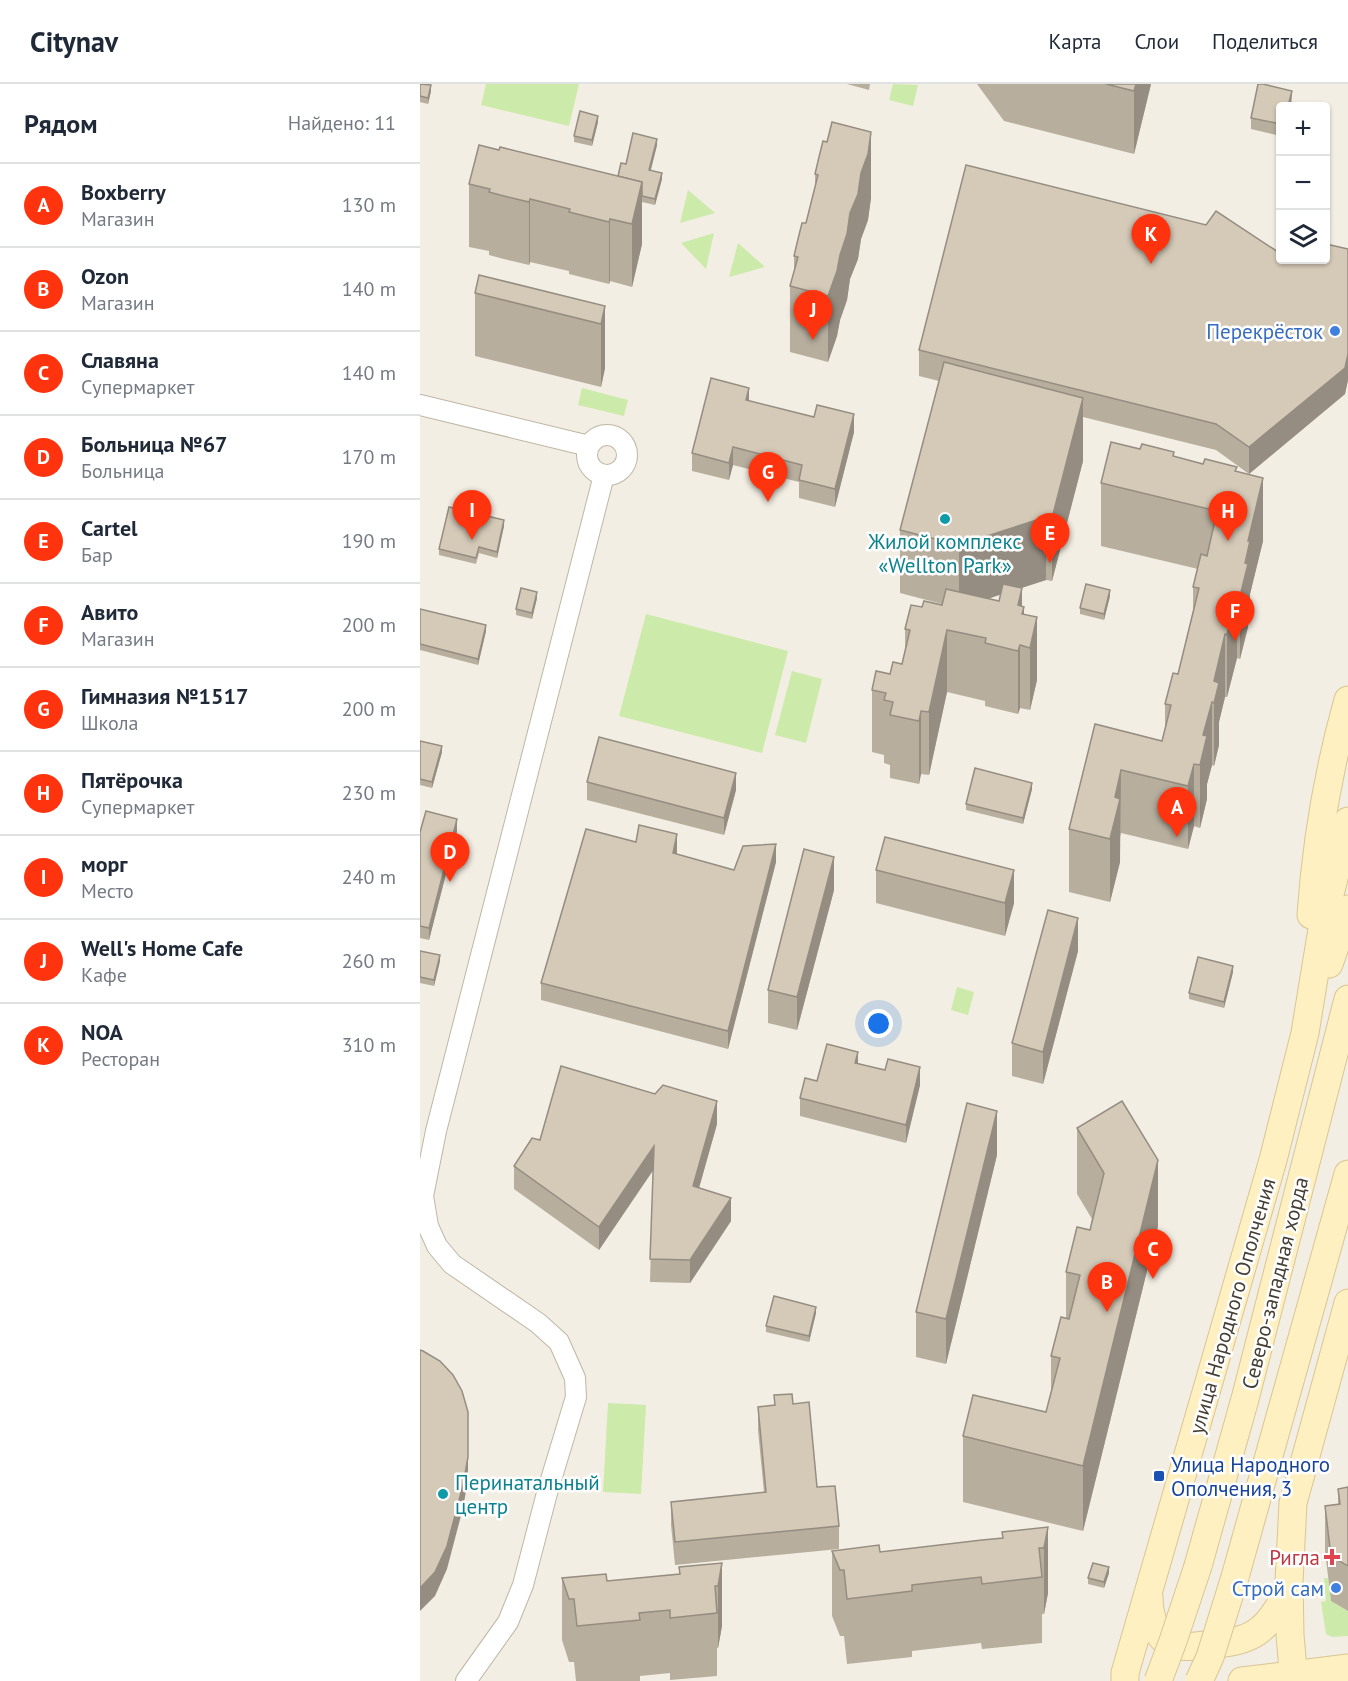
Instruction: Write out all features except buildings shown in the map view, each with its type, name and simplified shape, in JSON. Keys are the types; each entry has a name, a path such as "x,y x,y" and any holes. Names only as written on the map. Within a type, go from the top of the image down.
{"main road":[{"path":"1305,1033 1311,913 1318,837 1334,753 1348,700"},
{"path":"1305,1033 1323,923 1348,821"},
{"path":"1305,1033 1348,909"},
{"name":"Северо-западная хорда","path":"1158,1681 1198,1566 1245,1399 1348,999"},
{"name":"улица Народного Ополчения","path":"1125,1681 1125,1673 1270,1172 1305,1033"},
{"name":"Северо-западная хорда","path":"1199,1681 1210,1657 1235,1577 1348,1174"},
{"path":"1293,1678 1289,1590 1293,1503 1348,1303"},
{"path":"1149,1593 1149,1608 1153,1622 1162,1637 1174,1646 1191,1646 1229,1643 1248,1638 1262,1628 1289,1590"},
{"path":"1242,1681 1293,1678 1348,1668"}],"street":[{"path":"420,405 589,447"},
{"path":"605,435 618,438 628,454 625,466 616,474 604,475 593,470 587,452 589,447 593,441 605,435"},
{"path":"465,1681 508,1622 523,1585 547,1493 576,1397 575,1378 559,1342 537,1323 452,1264 437,1246 428,1226 423,1196 439,1120 604,475"}],"green space":[{"path":"486,84 579,84 569,126 481,105"},
{"path":"893,84 918,85 913,106 889,100"},
{"path":"688,190 715,213 680,223"},
{"path":"714,233 706,269 681,243"},
{"path":"738,243 765,267 729,277"},
{"path":"582,388 628,400 624,416 578,405"},
{"path":"646,614 788,651 762,753 619,716"},
{"path":"792,671 822,679 806,743 775,735"},
{"path":"957,987 974,992 968,1015 951,1010"},
{"path":"608,1403 646,1405 641,1494 603,1492"},
{"path":"1324,1578 1328,1578 1331,1601 1348,1611 1348,1636 1332,1637 1326,1634 1321,1602 1326,1601"}],"place":[{"name":"NOA","path":"1151,264"},
{"name":"Перекрёсток","path":"1335,331"},
{"name":"Well's Home Cafe","path":"813,340"},
{"name":"Гимназия №1517","path":"768,502"},
{"name":"Жилой комплекс «Wellton Park»","path":"945,519"},
{"name":"морг","path":"472,540"},
{"name":"Пятёрочка","path":"1228,541"},
{"name":"Cartel","path":"1050,563"},
{"name":"Авито","path":"1235,641"},
{"name":"Boxberry","path":"1177,837"},
{"name":"Больница №67","path":"450,882"},
{"name":"Славяна","path":"1153,1279"},
{"name":"Ozon","path":"1107,1312"},
{"name":"Улица Народного Ополчения, 3","path":"1159,1476"},
{"name":"Перинатальный центр","path":"443,1494"},
{"name":"Ригла","path":"1332,1557"},
{"name":"Строй сам","path":"1336,1588"}]}
